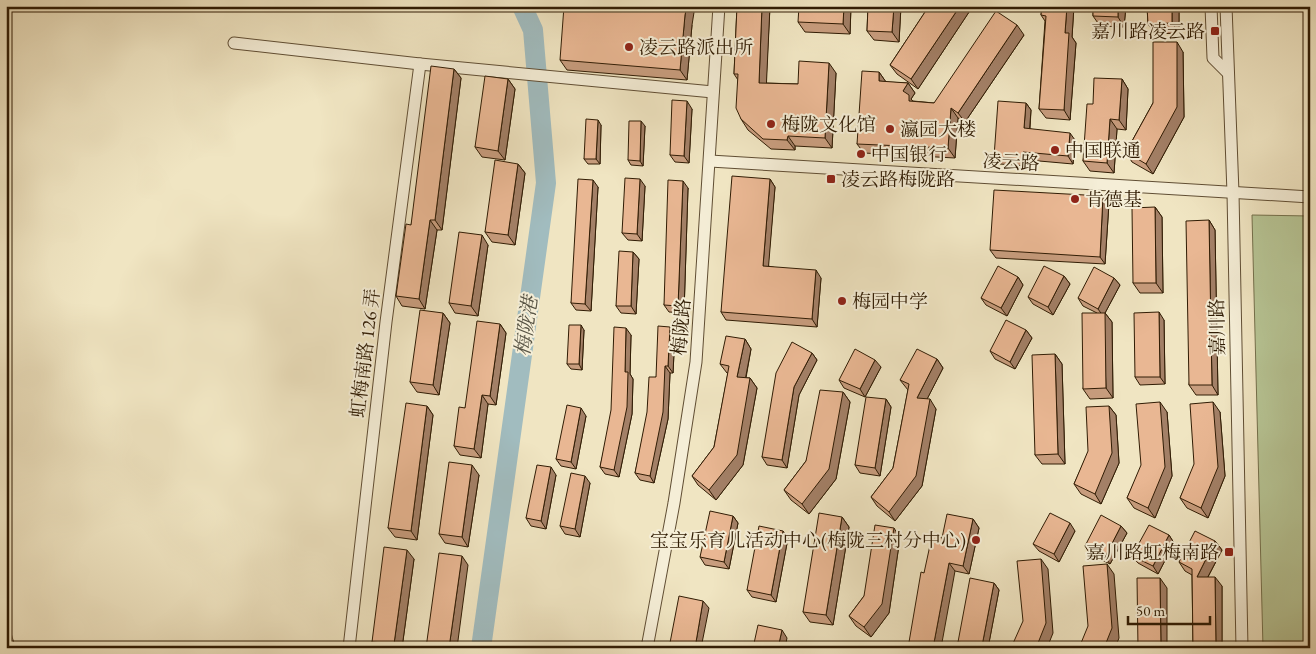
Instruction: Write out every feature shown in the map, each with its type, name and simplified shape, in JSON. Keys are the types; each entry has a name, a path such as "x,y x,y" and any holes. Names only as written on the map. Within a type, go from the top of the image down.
{"street":[{"name":"梅陇路","path":"648,648 674,503 696,362 719,6"},
{"path":"1211,6 1213,58 1227,72"},
{"name":"嘉川路","path":"1226,6 1233,193 1242,648"},
{"path":"234,43 420,64 713,92"},
{"name":"虹梅南路 126 弄","path":"349,648 386,322 420,64"},
{"name":"凌云路","path":"710,161 1310,197"}],"green space":[{"path":"1252,215 1310,216 1310,648 1263,648"}],"building":[{"name":"凌云路派出所","path":"564,6 687,6 680,70 560,60"},
{"path":"737,6 762,6 759,83 798,84 799,61 829,63 825,138 788,136 787,140 763,139 741,119 736,108 738,74 734,74"},
{"path":"799,6 844,6 843,24 798,22"},
{"path":"868,6 894,6 892,32 867,31"},
{"path":"929,6 960,6 911,79 890,65"},
{"path":"1042,6 1067,6 1065,33 1069,33 1064,110 1039,109 1046,16 1041,15"},
{"path":"1093,6 1118,6 1118,17 1093,16"},
{"path":"1147,6 1172,6 1172,23 1148,24"},
{"path":"996,11 1017,25 958,113 951,108 948,148 857,144 862,71 879,72 879,81 908,83 903,91 909,95 909,101 934,103"},
{"path":"1153,42 1177,42 1177,107 1146,164 1126,152 1153,103"},
{"path":"431,66 454,69 435,220 430,220 419,299 396,296 406,224 411,225"},
{"path":"485,76 508,79 498,151 475,147"},
{"path":"1094,78 1122,79 1119,120 1110,119 1107,163 1083,161 1087,104 1093,104"},
{"path":"672,100 687,101 684,156 670,155"},
{"path":"998,101 1026,103 1024,128 1070,133 1068,156 1023,152 1022,159 994,157"},
{"path":"586,119 598,120 596,159 584,159"},
{"path":"629,121 641,121 640,161 628,160"},
{"path":"495,160 518,164 508,235 485,232"},
{"path":"732,176 770,179 763,266 816,270 812,319 721,312"},
{"path":"625,178 640,179 637,234 622,233"},
{"path":"578,179 593,180 585,304 571,303"},
{"path":"668,180 683,181 678,306 664,305"},
{"path":"994,190 1103,196 1100,257 990,250"},
{"path":"1155,207 1156,283 1133,283 1132,208"},
{"path":"1209,220 1212,385 1189,385 1186,221"},
{"path":"459,232 482,235 471,306 449,303"},
{"path":"619,251 633,252 631,306 616,306"},
{"path":"998,266 1018,277 1001,308 981,298"},
{"path":"1044,266 1064,276 1048,307 1028,297"},
{"path":"1094,267 1114,278 1098,309 1078,298"},
{"path":"420,310 443,313 433,385 410,382"},
{"path":"1159,312 1160,377 1135,377 1134,313"},
{"path":"1082,313 1105,313 1106,388 1083,389"},
{"path":"1006,320 1026,330 1010,362 990,351"},
{"path":"477,321 500,324 490,396 482,395 474,449 454,446 459,407 465,408"},
{"path":"569,325 581,325 579,364 567,364"},
{"path":"658,326 670,327 668,366 665,366 663,412 650,476 635,473 647,412 649,377 656,377"},
{"path":"614,327 626,328 625,372 628,372 627,407 614,470 600,467 611,410"},
{"path":"726,336 745,339 737,377 750,378 737,455 709,490 692,476 714,447 729,366 720,364"},
{"path":"792,342 812,353 794,387 782,460 762,457 776,373"},
{"path":"855,349 875,360 860,389 839,380"},
{"path":"917,349 937,359 917,398 930,399 916,476 889,512 871,497 893,468 909,384 900,380"},
{"path":"1055,354 1058,454 1035,455 1032,355"},
{"path":"820,390 843,392 829,469 802,504 784,490 806,461"},
{"path":"866,397 886,399 875,468 855,465"},
{"path":"1160,402 1165,467 1148,508 1127,498 1141,465 1136,404"},
{"path":"1213,402 1218,467 1201,508 1180,498 1194,464 1190,404"},
{"path":"406,403 427,406 411,531 388,528"},
{"path":"567,405 581,408 571,462 556,459"},
{"path":"1109,406 1112,453 1095,494 1074,484 1088,451 1086,407"},
{"path":"449,462 472,465 462,537 439,534"},
{"path":"537,465 551,467 541,521 526,518"},
{"path":"571,473 585,476 575,529 560,526"},
{"path":"710,511 733,516 724,562 700,557"},
{"path":"819,513 842,517 826,615 803,612"},
{"path":"1050,513 1070,523 1054,554 1033,544"},
{"path":"947,514 973,519 963,566 949,563 933,648 908,648 921,572 924,573 932,536 942,538"},
{"path":"1101,515 1121,526 1105,557 1085,546"},
{"path":"875,525 894,528 882,604 864,627 849,616 864,596"},
{"path":"1149,525 1169,535 1153,566 1132,556"},
{"path":"759,526 783,531 771,595 747,590"},
{"path":"1195,531 1215,541 1197,577 1215,577 1216,648 1193,648 1192,569 1179,562"},
{"path":"384,547 407,550 394,644 372,642"},
{"path":"439,553 462,556 449,648 426,648"},
{"path":"1041,559 1046,623 1036,648 1011,648 1023,621 1017,561"},
{"path":"1107,564 1112,628 1104,648 1079,648 1088,626 1083,566"},
{"path":"970,578 994,583 982,646 958,642"},
{"path":"1137,578 1160,578 1161,648 1138,648"},
{"path":"679,596 703,601 695,648 669,648"},
{"path":"758,625 782,630 778,648 753,648"},
{"path":"821,645 836,648 821,648"}],"waterway":[{"name":"梅陇港","path":"481,648 546,183 533,30 522,6"}],"railway":[{"path":"6,622 13,648"}],"place":[{"name":"嘉川路凌云路","path":"1215,31"},
{"name":"凌云路派出所","path":"629,47"},
{"name":"梅陇文化馆","path":"771,124"},
{"name":"瀛园大楼","path":"890,129"},
{"name":"中国联通","path":"1055,150"},
{"name":"中国银行","path":"861,154"},
{"name":"凌云路梅陇路","path":"831,179"},
{"name":"肯德基","path":"1075,199"},
{"name":"梅园中学","path":"842,301"},
{"name":"宝宝乐育儿活动中心(梅陇三村分中心)","path":"976,540"},
{"name":"嘉川路虹梅南路","path":"1229,552"}]}
